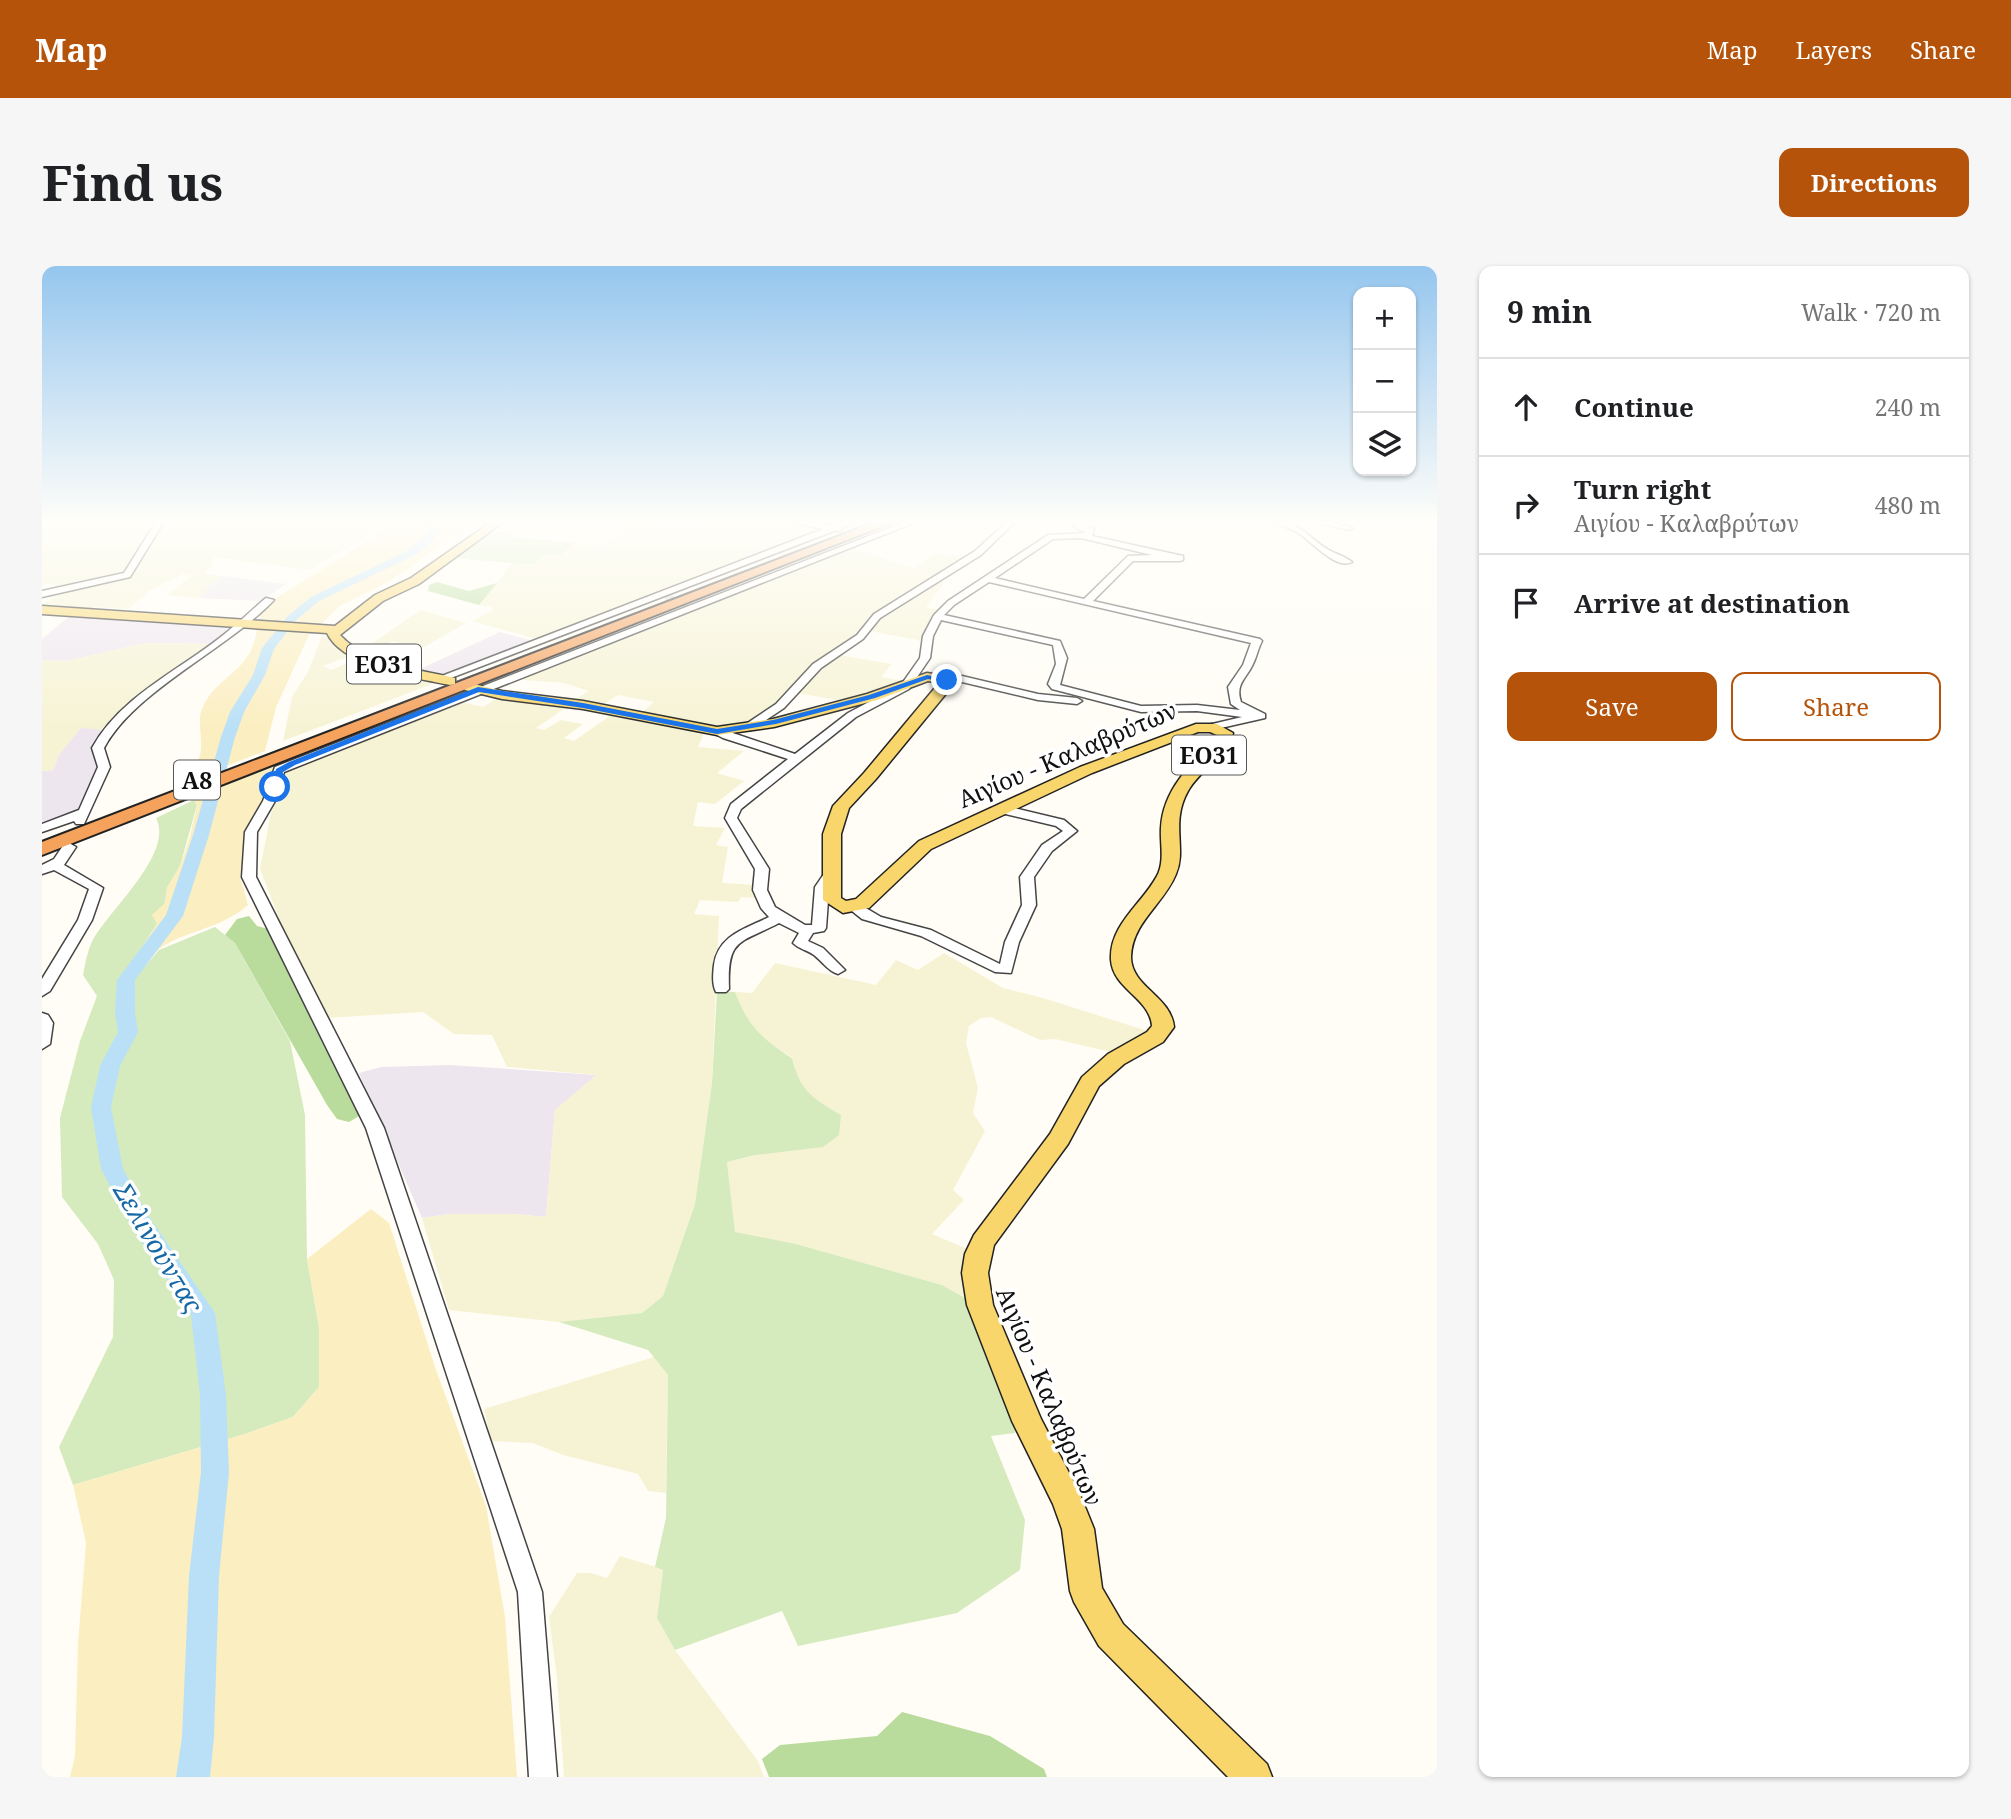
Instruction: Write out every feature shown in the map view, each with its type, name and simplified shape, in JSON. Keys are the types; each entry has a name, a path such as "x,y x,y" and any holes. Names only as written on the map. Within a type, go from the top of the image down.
{"highway":[{"name":"Α8","path":"279,753 689,591"},
{"name":"Α8","path":"42,839 115,816 706,591"},
{"name":"Α8","path":"46,861 115,816"}],"main road":[{"name":"ΕΟ31","path":"395,591 379,598 333,635 345,648 358,655 459,684 717,732 747,728 905,687 927,677 947,680"},
{"path":"42,610 338,629"},
{"path":"854,907 840,906 832,900 834,822 841,806 890,752 947,680"},
{"name":"Αιγίου - Καλαβρύτων","path":"854,907 862,904 925,845 1086,770 1196,728 1212,727 1222,731 1226,738 1180,787 1170,819 1170,862 1167,876 1140,910 1124,943 1122,954 1125,976 1157,1007 1163,1018 1163,1027 1155,1037 1116,1059 1090,1082 1060,1139 984,1242 978,1254 975,1286 1012,1387 1068,1502 1078,1529 1086,1591 1099,1618 1111,1635 1254,1777"}],"street":[{"path":"543,1777 530,1592 375,1128 250,877 251,832 269,801 279,770 459,684 680,591"},
{"path":"459,684 726,591"},
{"path":"747,728 780,706 817,666 860,637 877,616 918,591"},
{"path":"833,871 822,887 819,928 807,931 779,917 765,902 759,882 762,869 733,822 732,814 748,796 852,715 905,687 925,658 928,636 938,617 953,601 969,591"},
{"path":"1039,591 1257,641 1246,668 1235,680 1233,694 1236,704 1261,716"},
{"path":"1087,601 1097,591"},
{"path":"42,828 82,817 102,773 103,762 98,748 106,732 151,693 248,623 269,600"},
{"path":"938,617 1057,643 1062,666 1054,686 1141,709"},
{"path":"947,680 962,679 1033,696 1073,700 1130,711 1197,708 1261,716"},
{"path":"1212,727 1261,716"},
{"path":"717,732 746,743 774,749 797,759"},
{"path":"854,907 865,916 921,931 963,950 995,969 1006,970 1012,942 1029,905 1027,877 1047,848 1071,831 1060,823 1001,809"},
{"path":"46,861 69,847"},
{"path":"42,991 85,920 96,888 46,861"},
{"path":"721,989 723,950 730,942 779,917"},
{"path":"807,931 800,943 818,951 838,970"},
{"path":"42,1018 45,1023 42,1044"}],"shaded area":[{"path":"60,591 150,591 128,609 42,609 42,605 58,595 54,593"},
{"path":"173,591 208,591 198,598 167,595"},
{"path":"205,591 276,591 261,601 199,598 207,591"},
{"path":"490,591 667,591 537,639 472,621 493,610 492,607 479,605"},
{"path":"739,591 939,591 926,607 940,610 923,641 865,630 833,654 892,664 881,677 903,681 843,701 791,692 748,724 717,727 641,713 654,702 618,695 602,705 576,699 589,691 564,683 524,680 525,675"},
{"path":"420,610 466,623 415,652 398,647 403,644 393,641 383,646 373,643"},
{"path":"72,614 238,626 213,644 144,643 67,661 42,660 42,639"},
{"path":"500,632 533,641 440,676 418,670"},
{"path":"322,636 352,655 323,666 331,670 359,658 440,681 283,741 292,697 308,672"},
{"path":"144,643 213,644 105,730 81,728 59,755 53,770 42,771 42,660 67,661"},
{"path":"501,696 571,704 536,728 544,730 561,720 583,724 564,738 574,741 614,713 705,731 698,747 744,751 717,773 744,781 715,804 698,802 693,826 725,828 716,845 728,847 722,883 757,885 759,898 741,897 738,902 700,900 694,914 719,916 712,1083 695,1204 663,1296 642,1313 559,1322 449,1310 422,1218 450,1214 546,1217 555,1110 597,1075 507,1067 492,1035 454,1034 423,1012 327,1018 282,926 260,869 271,813 283,785 285,770 458,701 483,707"},
{"path":"81,727 105,730 101,763 81,811 42,825 42,771 53,770 59,755"},
{"path":"944,953 1003,988 1154,1033 1111,1052 1055,1039 1040,1040 991,1017 981,1018 969,1026 966,1043 978,1088 973,1113 985,1131 953,1190 964,1200 932,1234 972,1251 974,1303 942,1285 796,1244 735,1233 727,1162 755,1155 841,1115 810,1097 796,1076 792,1057 765,1041 744,1017 735,992 752,993 775,963 876,985 896,960 918,970"},
{"path":"450,1065 597,1075 555,1110 546,1217 450,1214 422,1218 359,1073 381,1067"},
{"path":"654,1357 668,1375 666,1493 648,1491 638,1474 563,1455 533,1443 491,1441 484,1409"},
{"path":"620,1556 663,1569 657,1618 675,1650 758,1761 764,1777 564,1777 557,1678 549,1617 577,1573 591,1573 607,1578"}],"green space":[{"path":"428,591 491,591 479,605"},
{"path":"194,800 197,805 180,866 167,888 157,924 124,975 137,976 159,950 215,927 235,943 290,1041 305,1115 307,1259 319,1327 319,1387 293,1417 73,1485 59,1447 113,1337 114,1280 98,1244 62,1197 60,1118 80,1041 97,996 83,975 87,955 98,931 136,884 156,849 159,833 156,818"},
{"path":"249,916 257,926 272,930 361,1111 359,1116 349,1122 337,1119 327,1105 235,943 225,935 237,919"},
{"path":"717,991 735,992 745,1014 757,1030 792,1058 803,1086 822,1104 841,1115 839,1135 823,1147 755,1155 727,1162 735,1232 796,1244 942,1285 974,1303 1017,1419 1015,1433 991,1436 1025,1520 1020,1570 957,1613 798,1646 782,1611 675,1650 657,1618 663,1570 655,1567 666,1518 668,1375 648,1350 559,1322 642,1313 663,1296 695,1204 712,1083"},
{"path":"902,1712 990,1736 1044,1769 1047,1777 769,1777 762,1759 780,1745 877,1736"}],"sand":[{"path":"288,591 371,591 340,606 309,635 276,707 265,751 174,786 199,758 200,715 208,697 249,654 257,626 261,622 260,614"},
{"path":"277,763 244,854 240,877 248,905 225,920 167,944 155,953 137,977 124,975 157,924 152,915 165,903 167,888 180,866 197,806 193,797"},
{"path":"371,1209 389,1223 436,1370 486,1506 505,1617 517,1777 70,1777 75,1756 78,1644 86,1543 73,1485 293,1417 319,1387 319,1327 307,1259"}],"waterway":[{"name":"Σελινούντας","path":"193,1777 198,1737 204,1576 215,1472 213,1395 203,1313 139,1220 112,1169 101,1107 110,1066 128,1032 125,1012 126,980 174,916 237,712 259,675 268,648 292,618 330,591"}],"tunnel":[{"path":"665,599 689,603"}],"route":[{"path":"275,787 279,770 478,690 583,705 717,732 774,723 872,697 927,677 947,680"}]}
